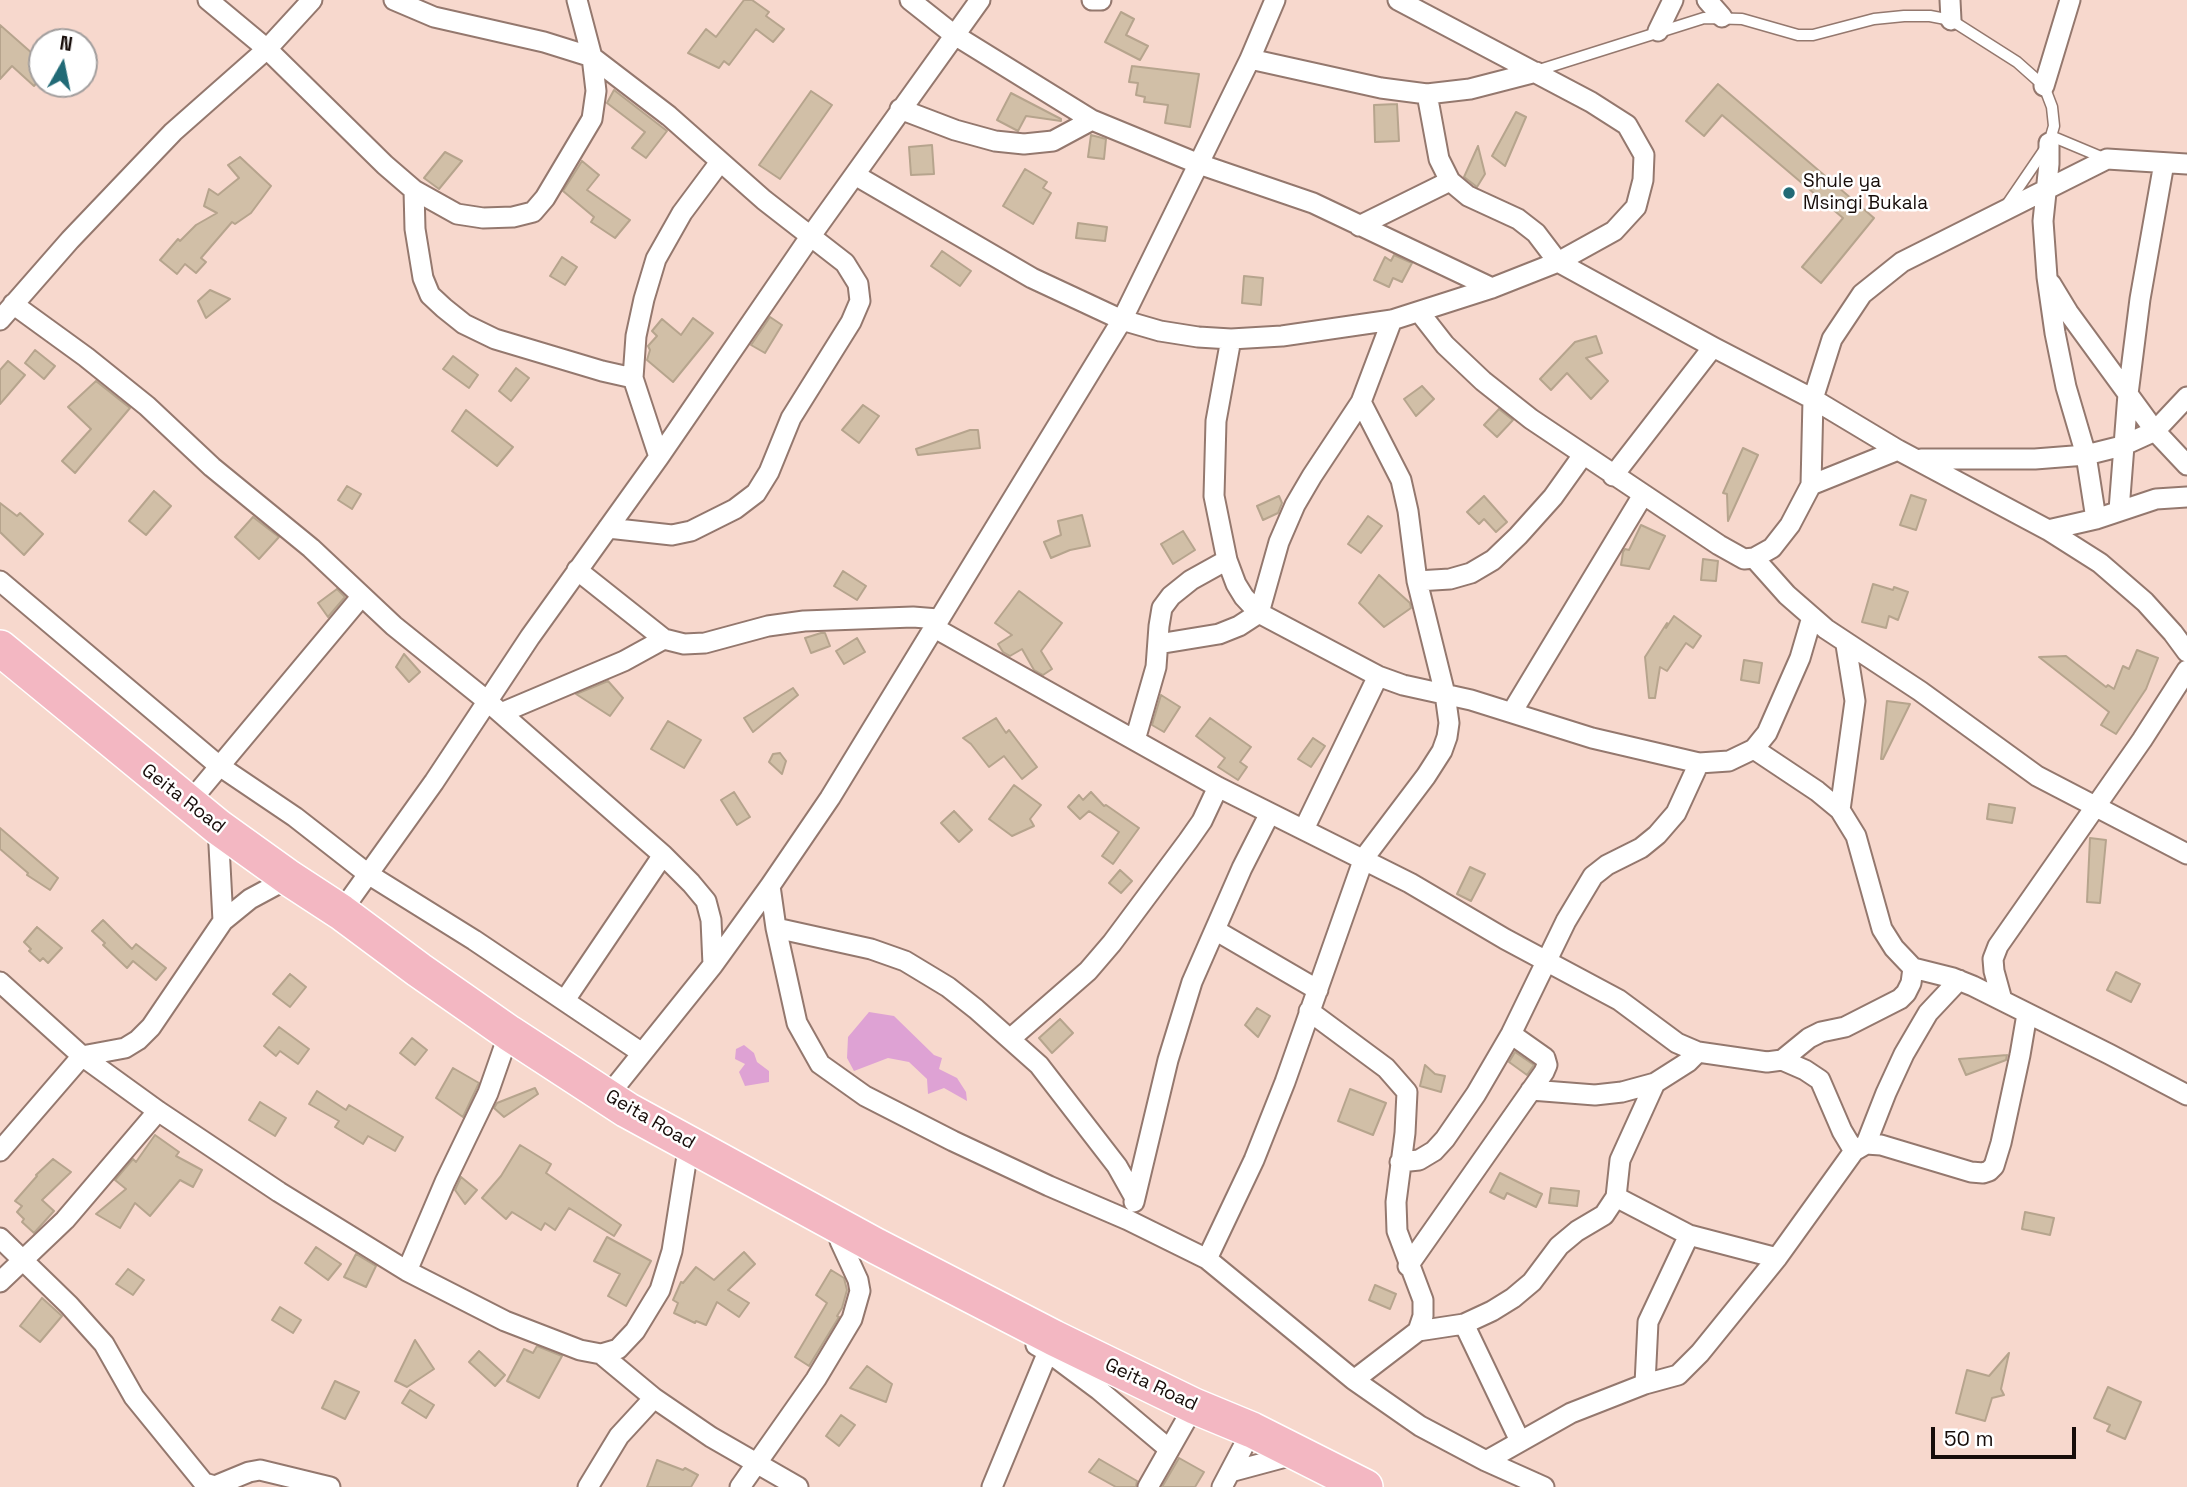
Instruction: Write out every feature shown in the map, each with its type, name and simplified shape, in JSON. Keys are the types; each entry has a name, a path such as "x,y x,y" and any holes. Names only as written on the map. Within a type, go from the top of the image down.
{"highway":[{"name":"Geita Road","path":"0,648 218,827 509,1033 689,1150 876,1246 1051,1345 1252,1430 1316,1468 1365,1487"}],"street":[{"path":"208,0 267,49 384,165 414,190 457,214 482,218 513,217 533,212 545,198 592,119 596,91 592,57 577,0"},
{"path":"0,320 173,132 267,49 312,0"},
{"path":"394,0 434,17 544,42 592,57 669,116 720,162 845,263 858,284 860,301 851,323 791,418 769,472 756,493 735,509 691,531 672,535 608,528"},
{"path":"910,0 953,34 1092,120 1199,164 1313,203 1492,288"},
{"path":"341,912 434,782 494,707 577,570 659,457 953,34 980,0"},
{"path":"1092,0 1101,0"},
{"path":"607,1097 713,965 830,798 1122,320 1250,59 1275,0"},
{"path":"855,175 1032,278 1122,320 1160,331 1198,337 1231,339 1308,333 1420,313 1558,262 1614,231 1636,207 1643,180 1644,155 1627,125 1591,102 1398,0"},
{"path":"1658,31 1673,0"},
{"path":"1707,0 1722,17"},
{"path":"1950,0 1951,20"},
{"path":"2044,86 2070,0"},
{"path":"1250,59 1381,88 1427,94 1470,89 1536,72"},
{"path":"1427,94 1439,159 1450,181 1468,196 1518,219 1536,233 1558,262 1813,399 1898,450 2048,530 2100,563 2154,612 2187,652"},
{"path":"901,109 955,130 995,141 1024,144 1053,141 1092,120"},
{"path":"2050,140 2043,221 2047,277 2054,333 2066,387 2086,454 2096,519"},
{"path":"1420,313 1445,345 1483,381 1531,419 1734,555 1744,559 1754,558 1772,548 1790,525 1811,485 1813,399 1832,340 1862,294 1902,262 2107,159 2187,164"},
{"path":"659,457 633,378 636,336 656,259 682,213 720,162"},
{"path":"2119,510 2127,394 2140,299 2164,163"},
{"path":"1359,226 1450,181"},
{"path":"414,190 415,229 423,278 430,295 444,309 464,324 495,339 592,369 633,378"},
{"path":"2047,277 2068,312 2127,394 2155,431 2187,464"},
{"path":"13,304 147,406 212,467 312,548 394,626 494,707 663,855 706,901 713,965"},
{"path":"1158,644 1219,634 1240,626 1259,613 1279,542 1295,505 1361,402 1392,320"},
{"path":"1231,339 1216,421 1214,496 1227,560 1236,584 1259,613 1378,676 1403,685 1512,712 1592,738 1699,763 1729,761 1754,749 1767,733 1800,658 1812,617"},
{"path":"1613,476 1713,347"},
{"path":"1916,459 2035,459 2086,454 2122,446 2155,431 2187,397"},
{"path":"1207,1259 1254,1160 1364,858 1442,751 1449,723 1445,694 1417,581 1401,480 1361,402"},
{"path":"1811,485 1898,450"},
{"path":"1417,581 1450,579 1471,573 1493,560 1553,497 1583,455"},
{"path":"1512,712 1643,495"},
{"path":"2048,530 2096,519 2156,499 2187,497"},
{"path":"1754,558 1787,595 1846,645 1920,691 2037,776 2187,854"},
{"path":"1135,740 1156,667 1163,608 1171,596 1191,580 1227,560"},
{"path":"577,570 664,639 684,644 705,643 768,626 804,621 913,617 935,623 1218,787 1364,858 1619,1000 1677,1043 1698,1052 1767,1062 1782,1060 1805,1070 1820,1080 1842,1131 1860,1147 1881,1145 1971,1172 1989,1171 1994,1166 2007,1117 2026,1013"},
{"path":"0,582 218,765 295,817 368,874 565,1000 642,1053"},
{"path":"188,804 361,597"},
{"path":"494,707 625,661 664,639"},
{"path":"1840,810 1856,701 1846,645"},
{"path":"2001,1000 1993,959 1998,946 2177,689 2187,670"},
{"path":"1304,829 1378,676"},
{"path":"1114,728 1141,718"},
{"path":"1754,749 1817,790 1840,810 1856,836 1882,929 1894,948 1913,968 1959,980 2187,1095"},
{"path":"1400,1162 1419,1160 1434,1151 1446,1139 1511,1034 1578,898 1593,876 1607,865 1641,848 1657,835 1676,813 1699,763"},
{"path":"1010,1039 1088,971 1112,943 1202,821 1218,787"},
{"path":"1128,1220 1168,1059 1192,982 1242,868 1270,813"},
{"path":"218,827 223,921"},
{"path":"565,1000 663,855"},
{"path":"0,1151 82,1056 125,1048 138,1040 150,1027 223,921 250,899 289,878"},
{"path":"770,886 776,928 797,1023 820,1064 865,1096 953,1141 1207,1259 1354,1380 1420,1426 1486,1461 1545,1487"},
{"path":"776,928 871,949 905,961 948,988 1039,1065 1117,1166 1135,1198"},
{"path":"1215,930 1318,990"},
{"path":"1782,1060 1809,1038 1821,1032 1845,1027 1899,999 1906,993 1913,968"},
{"path":"1486,1461 1571,1413 1645,1384 1678,1375 1700,1353 1777,1258 1860,1147 1904,1054 1928,1013 1959,980"},
{"path":"0,982 82,1056 158,1111 279,1192 407,1271 505,1321 580,1350 601,1354 618,1349 635,1331 660,1290 672,1251 689,1150 840,1241 1051,1345 1169,1449"},
{"path":"1309,1011 1386,1069 1407,1092 1396,1202 1397,1231 1423,1300 1423,1316 1418,1331"},
{"path":"407,1271 445,1182 488,1093 509,1033"},
{"path":"1408,1266 1544,1072 1547,1065 1545,1058 1511,1034"},
{"path":"1531,1090 1595,1095 1622,1092 1655,1083 1688,1062 1698,1052"},
{"path":"1354,1380 1418,1331 1464,1324 1493,1311 1513,1298 1532,1282 1559,1246 1577,1231 1604,1215 1616,1197 1620,1160 1655,1083"},
{"path":"0,1282 93,1190 158,1111"},
{"path":"1616,1197 1689,1235 1777,1258"},
{"path":"1645,1384 1648,1322 1689,1235"},
{"path":"0,1238 25,1260 104,1344 134,1397 204,1483 215,1486 261,1470 330,1487"},
{"path":"740,1487 816,1379 852,1319 860,1291 858,1280 840,1241"},
{"path":"1464,1324 1520,1441"},
{"path":"992,1487 1051,1345"},
{"path":"601,1354 654,1398 711,1437 799,1487"},
{"path":"588,1487 619,1436 654,1398"},
{"path":"1148,1487 1194,1406"},
{"path":"1226,1480 1252,1430"},
{"path":"1226,1480 1316,1468"}],"lane":[{"path":"1536,72 1704,18 1742,19 1798,35 1874,19 1904,16 1930,16 1951,20 2017,62 2044,86 2052,107 2054,126 2050,140 2005,208"},
{"path":"2050,140 2107,159"}],"shaded area":[{"path":"869,1012 894,1016 934,1055 942,1058 939,1069 957,1078 966,1092 967,1101 944,1088 928,1094 927,1079 909,1062 888,1058 854,1071 847,1058 848,1037"},
{"path":"744,1045 754,1053 757,1062 769,1071 769,1082 745,1086 739,1072 745,1064 735,1059 736,1049"}],"building":[{"path":"744,0 752,0 769,12 766,16 784,29 773,42 756,29 729,65 724,61 719,68 688,53 706,29 716,37"},
{"path":"1121,12 1134,19 1126,35 1148,46 1140,60 1105,42"},
{"path":"0,25 28,50 28,81 12,66 0,79"},
{"path":"1132,66 1199,74 1190,127 1165,123 1168,105 1144,102 1145,97 1136,95 1138,83 1129,82"},
{"path":"1718,84 1874,218 1821,283 1802,267 1843,218 1722,115 1704,136 1686,121"},
{"path":"614,90 667,131 646,158 632,148 645,132 607,103"},
{"path":"811,91 832,105 780,179 759,165"},
{"path":"1011,93 1061,121 1026,116 1018,131 997,120"},
{"path":"1397,104 1399,141 1375,142 1374,105"},
{"path":"1516,112 1526,117 1505,166 1492,156"},
{"path":"1091,135 1106,139 1104,159 1088,157"},
{"path":"932,145 934,174 911,175 909,147"},
{"path":"1478,146 1485,174 1477,187 1464,177"},
{"path":"445,152 462,161 439,189 424,178"},
{"path":"240,157 271,186 251,213 235,224 232,222 201,258 206,262 196,273 185,264 177,274 160,260 178,239 180,241 196,225 217,213 204,206 209,189 218,195 239,178 228,165"},
{"path":"582,161 599,175 587,190 630,220 615,238 591,222 594,217 563,191"},
{"path":"1025,169 1047,182 1043,188 1051,193 1033,224 1003,206"},
{"path":"1078,223 1107,227 1105,241 1076,238"},
{"path":"942,251 971,271 960,286 931,266"},
{"path":"1394,255 1412,263 1402,282 1393,278 1389,287 1374,280 1385,257 1391,261"},
{"path":"562,257 577,267 565,285 550,276"},
{"path":"1244,276 1263,278 1261,305 1242,303"},
{"path":"210,290 230,299 206,318 198,301"},
{"path":"770,317 782,325 765,353 751,345"},
{"path":"693,318 713,333 673,382 647,360 650,350 648,346 657,336 652,331 662,319 681,335"},
{"path":"1596,336 1602,353 1586,358 1608,381 1591,399 1567,373 1551,390 1540,379 1575,342"},
{"path":"35,350 55,366 44,379 25,363"},
{"path":"453,356 478,375 469,388 443,369"},
{"path":"8,361 25,375 0,404 0,370"},
{"path":"516,368 529,378 511,401 499,391"},
{"path":"96,381 130,408 75,473 62,461 91,429 68,407"},
{"path":"1422,386 1434,399 1416,416 1404,399"},
{"path":"863,405 879,416 859,443 842,430"},
{"path":"1499,409 1513,420 1497,437 1484,425"},
{"path":"466,410 513,447 497,466 452,431"},
{"path":"970,430 978,430 980,448 918,455 916,449"},
{"path":"1743,448 1758,455 1728,521 1727,494 1723,493"},
{"path":"347,486 361,494 352,509 338,500"},
{"path":"154,491 171,506 146,535 129,521"},
{"path":"1911,495 1926,500 1916,530 1900,525"},
{"path":"1279,496 1282,503 1278,513 1263,520 1257,506"},
{"path":"1484,496 1507,522 1496,532 1484,519 1479,524 1467,512"},
{"path":"0,503 17,516 20,513 43,534 24,555 0,532"},
{"path":"1082,515 1090,546 1051,558 1044,542 1061,535 1058,521"},
{"path":"1368,516 1382,526 1361,553 1348,544"},
{"path":"253,517 279,537 259,559 235,537"},
{"path":"1641,525 1665,536 1649,569 1621,565 1623,552 1625,549 1629,550"},
{"path":"1183,531 1195,550 1173,564 1161,544"},
{"path":"1703,559 1718,561 1716,581 1701,580"},
{"path":"843,571 866,586 857,600 834,586"},
{"path":"1379,575 1410,603 1411,608 1384,627 1359,603"},
{"path":"1873,584 1908,592 1898,620 1889,616 1886,628 1862,622"},
{"path":"337,589 345,597 328,617 318,603"},
{"path":"1019,591 1062,623 1041,651 1052,669 1043,675 1034,670 1022,649 1010,656 1003,652 998,644 1012,635 995,623"},
{"path":"1674,616 1701,636 1693,648 1686,643 1667,671 1660,667 1655,698 1649,698 1645,657"},
{"path":"825,633 830,646 811,653 805,638"},
{"path":"857,638 865,652 844,664 836,651"},
{"path":"2137,650 2158,658 2146,689 2116,734 2101,725 2109,712 2039,657 2066,656 2106,687 2108,685 2114,689 2123,666 2129,669"},
{"path":"404,654 420,672 409,682 396,667"},
{"path":"1744,660 1762,663 1759,683 1741,680"},
{"path":"608,681 623,698 610,716 576,694"},
{"path":"793,688 798,695 753,732 744,718"},
{"path":"1161,695 1180,707 1164,732 1152,725"},
{"path":"1887,701 1910,704 1881,759"},
{"path":"996,718 1006,733 1009,730 1037,767 1022,779 1004,756 989,767 963,738"},
{"path":"1210,718 1251,747 1240,762 1247,767 1238,780 1218,767 1225,758 1196,736"},
{"path":"668,721 701,740 684,768 651,749"},
{"path":"1313,738 1325,746 1311,767 1298,759"},
{"path":"780,753 786,761 782,774 769,762 773,754"},
{"path":"1014,785 1041,805 1030,819 1034,826 1012,836 989,819"},
{"path":"734,792 750,817 737,825 721,800"},
{"path":"1091,792 1104,806 1139,828 1113,864 1102,856 1119,832 1089,811 1080,819 1068,807 1079,795 1083,800"},
{"path":"1989,804 2015,808 2012,823 1987,819"},
{"path":"954,811 972,830 959,842 941,823"},
{"path":"0,828 58,878 50,890 27,875 28,873 0,849"},
{"path":"2090,838 2106,840 2100,903 2087,902"},
{"path":"1470,867 1485,874 1471,901 1457,894"},
{"path":"1120,870 1132,881 1121,893 1109,883"},
{"path":"103,920 132,949 136,944 166,968 156,980 133,961 127,968 103,945 105,943 92,931"},
{"path":"37,927 62,948 48,963 43,958 40,961 24,942"},
{"path":"2116,972 2140,984 2131,1002 2107,990"},
{"path":"290,974 306,987 290,1007 273,994"},
{"path":"1257,1008 1270,1016 1258,1037 1245,1025"},
{"path":"1060,1019 1073,1033 1052,1053 1039,1038"},
{"path":"279,1027 309,1049 298,1064 280,1051 276,1056 264,1046"},
{"path":"412,1038 427,1050 415,1065 400,1053"},
{"path":"1515,1052 1534,1065 1527,1075 1509,1062"},
{"path":"2007,1055 2006,1060 1966,1075 1959,1059"},
{"path":"1425,1065 1435,1074 1445,1076 1441,1092 1420,1086"},
{"path":"453,1068 479,1083 463,1117 436,1098"},
{"path":"535,1088 538,1094 504,1117 494,1108 497,1103"},
{"path":"1350,1089 1386,1103 1373,1135 1338,1121"},
{"path":"317,1091 346,1110 349,1105 403,1137 395,1151 368,1136 363,1144 335,1127 339,1121 309,1104"},
{"path":"260,1102 286,1118 275,1136 249,1120"},
{"path":"155,1135 179,1152 176,1156 202,1170 193,1187 180,1180 150,1216 135,1203 120,1228 96,1214 126,1189 115,1180 133,1159 136,1162"},
{"path":"520,1145 551,1164 546,1173 621,1225 614,1236 569,1208 555,1230 545,1223 541,1230 512,1212 506,1219 482,1198 501,1176"},
{"path":"53,1159 71,1172 42,1200 54,1211 34,1233 22,1222 24,1219 17,1212 22,1206 15,1201"},
{"path":"1500,1173 1542,1194 1536,1207 1507,1193 1504,1199 1490,1192"},
{"path":"461,1177 477,1190 465,1204 455,1190"},
{"path":"1551,1188 1579,1191 1577,1206 1549,1203"},
{"path":"2025,1212 2054,1218 2050,1235 2022,1229"},
{"path":"607,1237 651,1261 626,1306 608,1296 620,1274 594,1261"},
{"path":"316,1247 341,1264 328,1280 305,1263"},
{"path":"744,1252 755,1264 728,1290 749,1303 739,1317 717,1302 706,1325 674,1313 678,1303 673,1300 681,1282 683,1283 696,1267 714,1280"},
{"path":"356,1254 376,1266 366,1287 344,1277"},
{"path":"128,1269 144,1280 133,1295 116,1284"},
{"path":"831,1270 844,1278 847,1290 837,1316 839,1317 809,1366 795,1357 827,1303 816,1295"},
{"path":"1375,1285 1396,1294 1390,1309 1369,1300"},
{"path":"42,1298 62,1316 40,1342 20,1326"},
{"path":"280,1307 301,1320 293,1333 272,1320"},
{"path":"415,1340 434,1369 407,1387 395,1381"},
{"path":"537,1346 562,1356 539,1398 507,1381 524,1349 533,1353"},
{"path":"479,1351 505,1375 495,1386 469,1362"},
{"path":"2009,1353 2001,1389 2004,1395 1992,1398 1985,1421 1956,1413 1967,1370 1989,1376"},
{"path":"867,1366 892,1384 886,1402 850,1388"},
{"path":"335,1381 359,1392 345,1419 322,1408"},
{"path":"2108,1387 2141,1402 2125,1439 2107,1431 2110,1425 2094,1418"},
{"path":"410,1390 434,1405 426,1418 402,1403"},
{"path":"841,1415 855,1425 839,1446 826,1436"},
{"path":"1179,1458 1204,1472 1195,1487 1162,1487"},
{"path":"1099,1459 1137,1481 1136,1487 1116,1487 1089,1472"},
{"path":"657,1460 683,1470 685,1468 698,1475 691,1487 647,1487"}],"place":[{"name":"Shule ya Msingi Bukala","path":"1789,193"}]}
